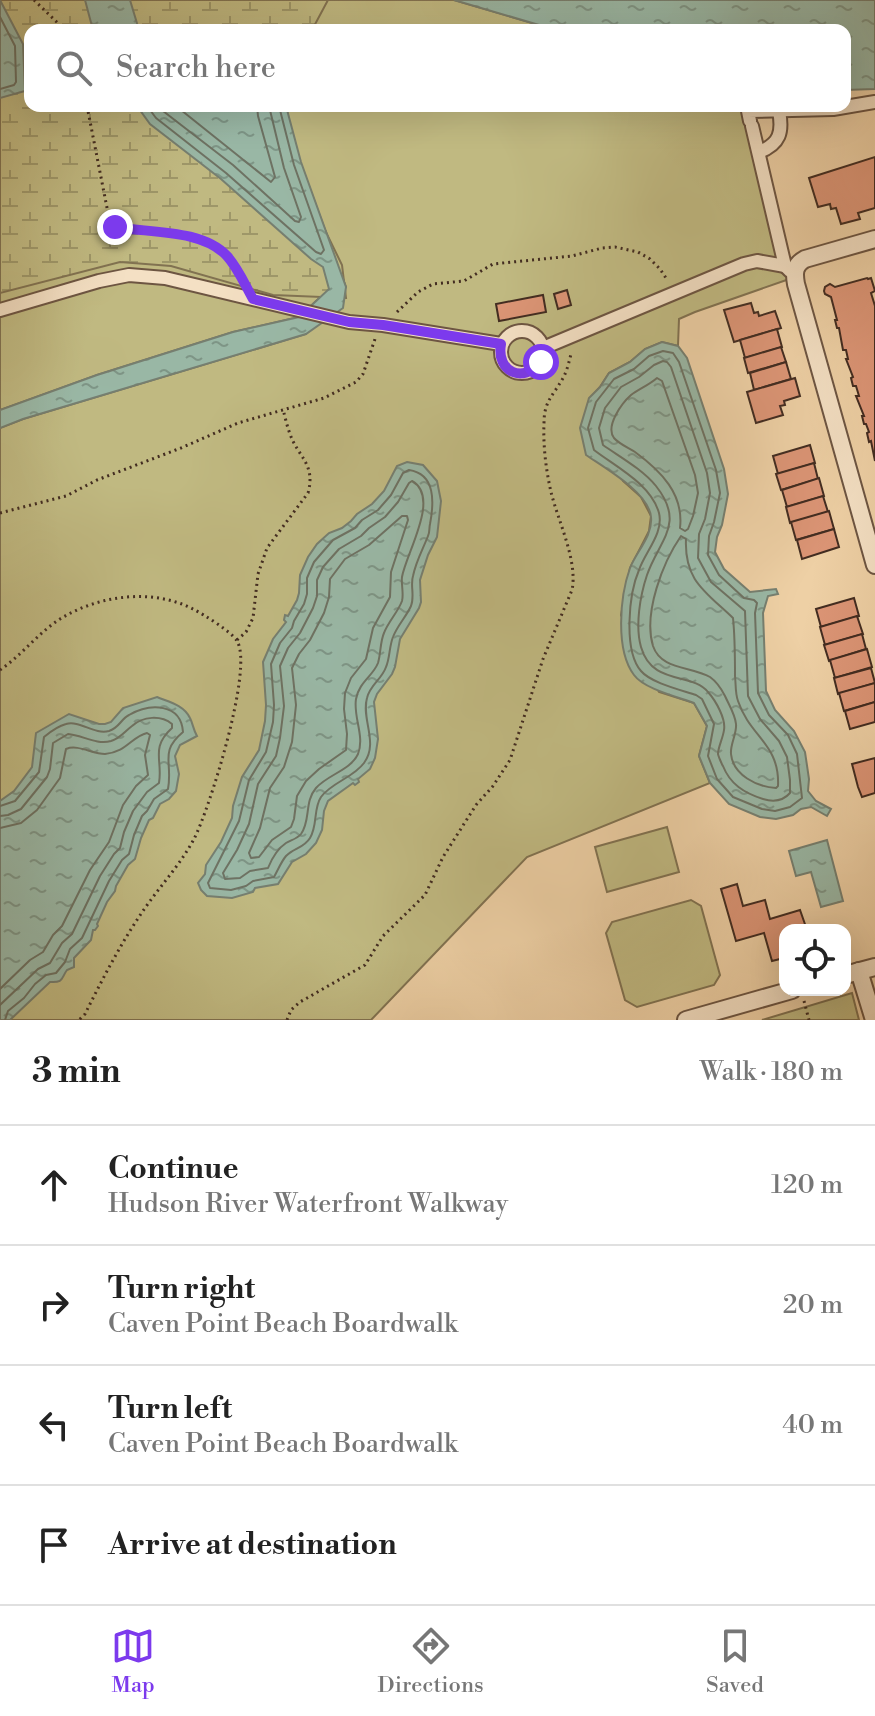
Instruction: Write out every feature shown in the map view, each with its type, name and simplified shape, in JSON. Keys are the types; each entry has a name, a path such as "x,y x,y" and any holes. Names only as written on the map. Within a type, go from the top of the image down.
{"street":[{"path":"851,106 875,102"},
{"path":"748,112 790,271 874,561"},
{"path":"759,152 777,139 781,122 779,112"},
{"path":"790,271 801,260 875,239"},
{"path":"543,348 744,264 757,261 790,271"},
{"path":"0,310 129,275 165,278 349,322 501,344"},
{"path":"524,330 536,336 543,348 543,356 530,372 516,373 504,365 501,344 510,333 524,330"},
{"path":"860,971 874,1020"},
{"path":"686,1020 742,1012 779,996"}],"path":[{"path":"34,0 59,24"},
{"path":"88,112 109,218 115,227 178,235 215,245 229,259 253,299"},
{"path":"0,513 66,496 97,480 238,423 324,398 356,382 363,374 383,325 418,292 433,284 464,281 493,264 572,256 602,248 627,249 650,259 675,293"},
{"path":"287,1020 291,1010 300,1002 365,965 383,936 425,895 443,857 476,805 510,760 543,659 572,590 565,538 547,474 544,422 550,395 564,377 575,335"},
{"path":"237,640 246,632 253,618 258,574 267,548 308,493 311,482 310,470 290,437 283,409"},
{"path":"0,670 59,620 84,608 130,597 148,596 190,607 237,640 241,656 235,712 196,836 146,906 79,1020"},
{"path":"803,996 809,1020"}],"green space":[{"path":"0,0 454,0 536,24 24,24 24,112 745,112 795,277 679,319 678,346 662,342 645,349 630,362 609,373 589,399 623,481 641,497 651,516 649,531 630,568 621,615 659,692 694,703 707,726 699,756 710,783 527,857 371,1020 0,1020 0,428 306,334 346,287 302,167 329,289 299,317 233,332 0,410"},
{"path":"0,0 328,0 315,24 24,24 24,112 287,112 288,131 321,222 342,265 346,298 273,295 171,266 120,262 0,293"},
{"path":"667,827 679,872 607,892 595,847"},
{"path":"691,900 701,906 720,975 714,985 637,1007 625,1000 606,933 612,922"},
{"path":"851,993 859,1020 762,1020 851,996"}],"water":[{"path":"0,0 23,44 24,91 0,98"},
{"path":"85,0 130,0 137,24 91,24"},
{"path":"454,0 875,0 875,89 851,90 851,24 536,24"},
{"path":"141,112 288,112 301,162 346,287 343,308 306,334 0,428 0,410 233,332 299,317 329,289 323,267 221,179 150,124"},
{"path":"662,342 678,346 687,358 724,469 728,494 715,552 724,569 750,592 776,589 778,594 768,596 763,613 766,691 775,710 794,731 805,752 808,791 816,801 831,809 827,816 811,807 776,819 760,817 729,804 710,783 699,756 707,726 694,703 645,684 634,675 628,664 621,623 624,593 630,568 647,537 651,517 635,490 586,455 580,428 589,398 609,373 630,362 645,349"},
{"path":"407,462 423,465 437,481 441,501 437,537 420,580 419,608 400,639 392,674 374,702 378,739 370,769 358,779 359,782 328,801 316,843 306,854 292,862 278,884 255,888 253,892 232,898 207,896 198,883 232,818 242,777 259,750 266,705 263,662 273,639 286,622 285,615 288,616 297,600 300,575 308,557 329,533 342,528 372,504 384,491 397,466"},
{"path":"157,697 184,710 197,736 180,745 175,756 179,774 176,791 160,804 149,820 135,859 128,865 107,902 91,940 74,958 74,967 67,970 60,981 50,982 10,1020 0,1020 0,801 14,791 32,767 36,733 69,714 105,724 111,722 123,708"},
{"path":"827,840 843,901 821,907 811,872 796,876 789,851"}],"building":[{"path":"875,157 875,208 858,213 860,219 841,224 836,208 831,209 830,204 818,207 809,178"},
{"path":"871,278 875,291 871,293 875,306 875,461 831,297 824,291 830,284 835,287"},
{"path":"567,290 571,305 558,309 554,294"},
{"path":"543,295 546,312 499,321 496,304"},
{"path":"751,303 754,313 758,312 759,316 775,311 781,328 734,342 724,310"},
{"path":"777,329 782,347 745,358 740,340"},
{"path":"781,347 786,362 748,373 744,358"},
{"path":"786,362 791,379 754,390 750,373"},
{"path":"795,378 800,396 784,401 785,405 780,406 783,415 756,423 747,392"},
{"path":"810,445 815,463 778,474 773,456"},
{"path":"814,463 818,479 781,490 776,474"},
{"path":"819,478 824,496 787,507 782,490"},
{"path":"823,496 828,512 790,523 786,507"},
{"path":"829,511 834,529 796,540 791,522"},
{"path":"834,529 839,547 802,559 797,540"},
{"path":"854,598 859,616 821,627 816,609"},
{"path":"857,616 863,634 825,645 820,627"},
{"path":"862,634 866,649 829,661 824,645"},
{"path":"867,649 872,667 835,678 830,660"},
{"path":"871,668 875,683 838,694 834,678"},
{"path":"875,683 875,702 844,711 839,693"},
{"path":"875,702 875,722 850,729 845,711"},
{"path":"875,758 875,793 862,797 852,764"},
{"path":"737,884 743,906 765,900 770,919 800,910 805,924 779,924 779,959 772,961 764,933 736,941 721,889"}],"route":[{"path":"115,227 178,235 215,245 229,259 253,299 349,322 501,344 504,365 516,373 530,372 541,362"}]}
